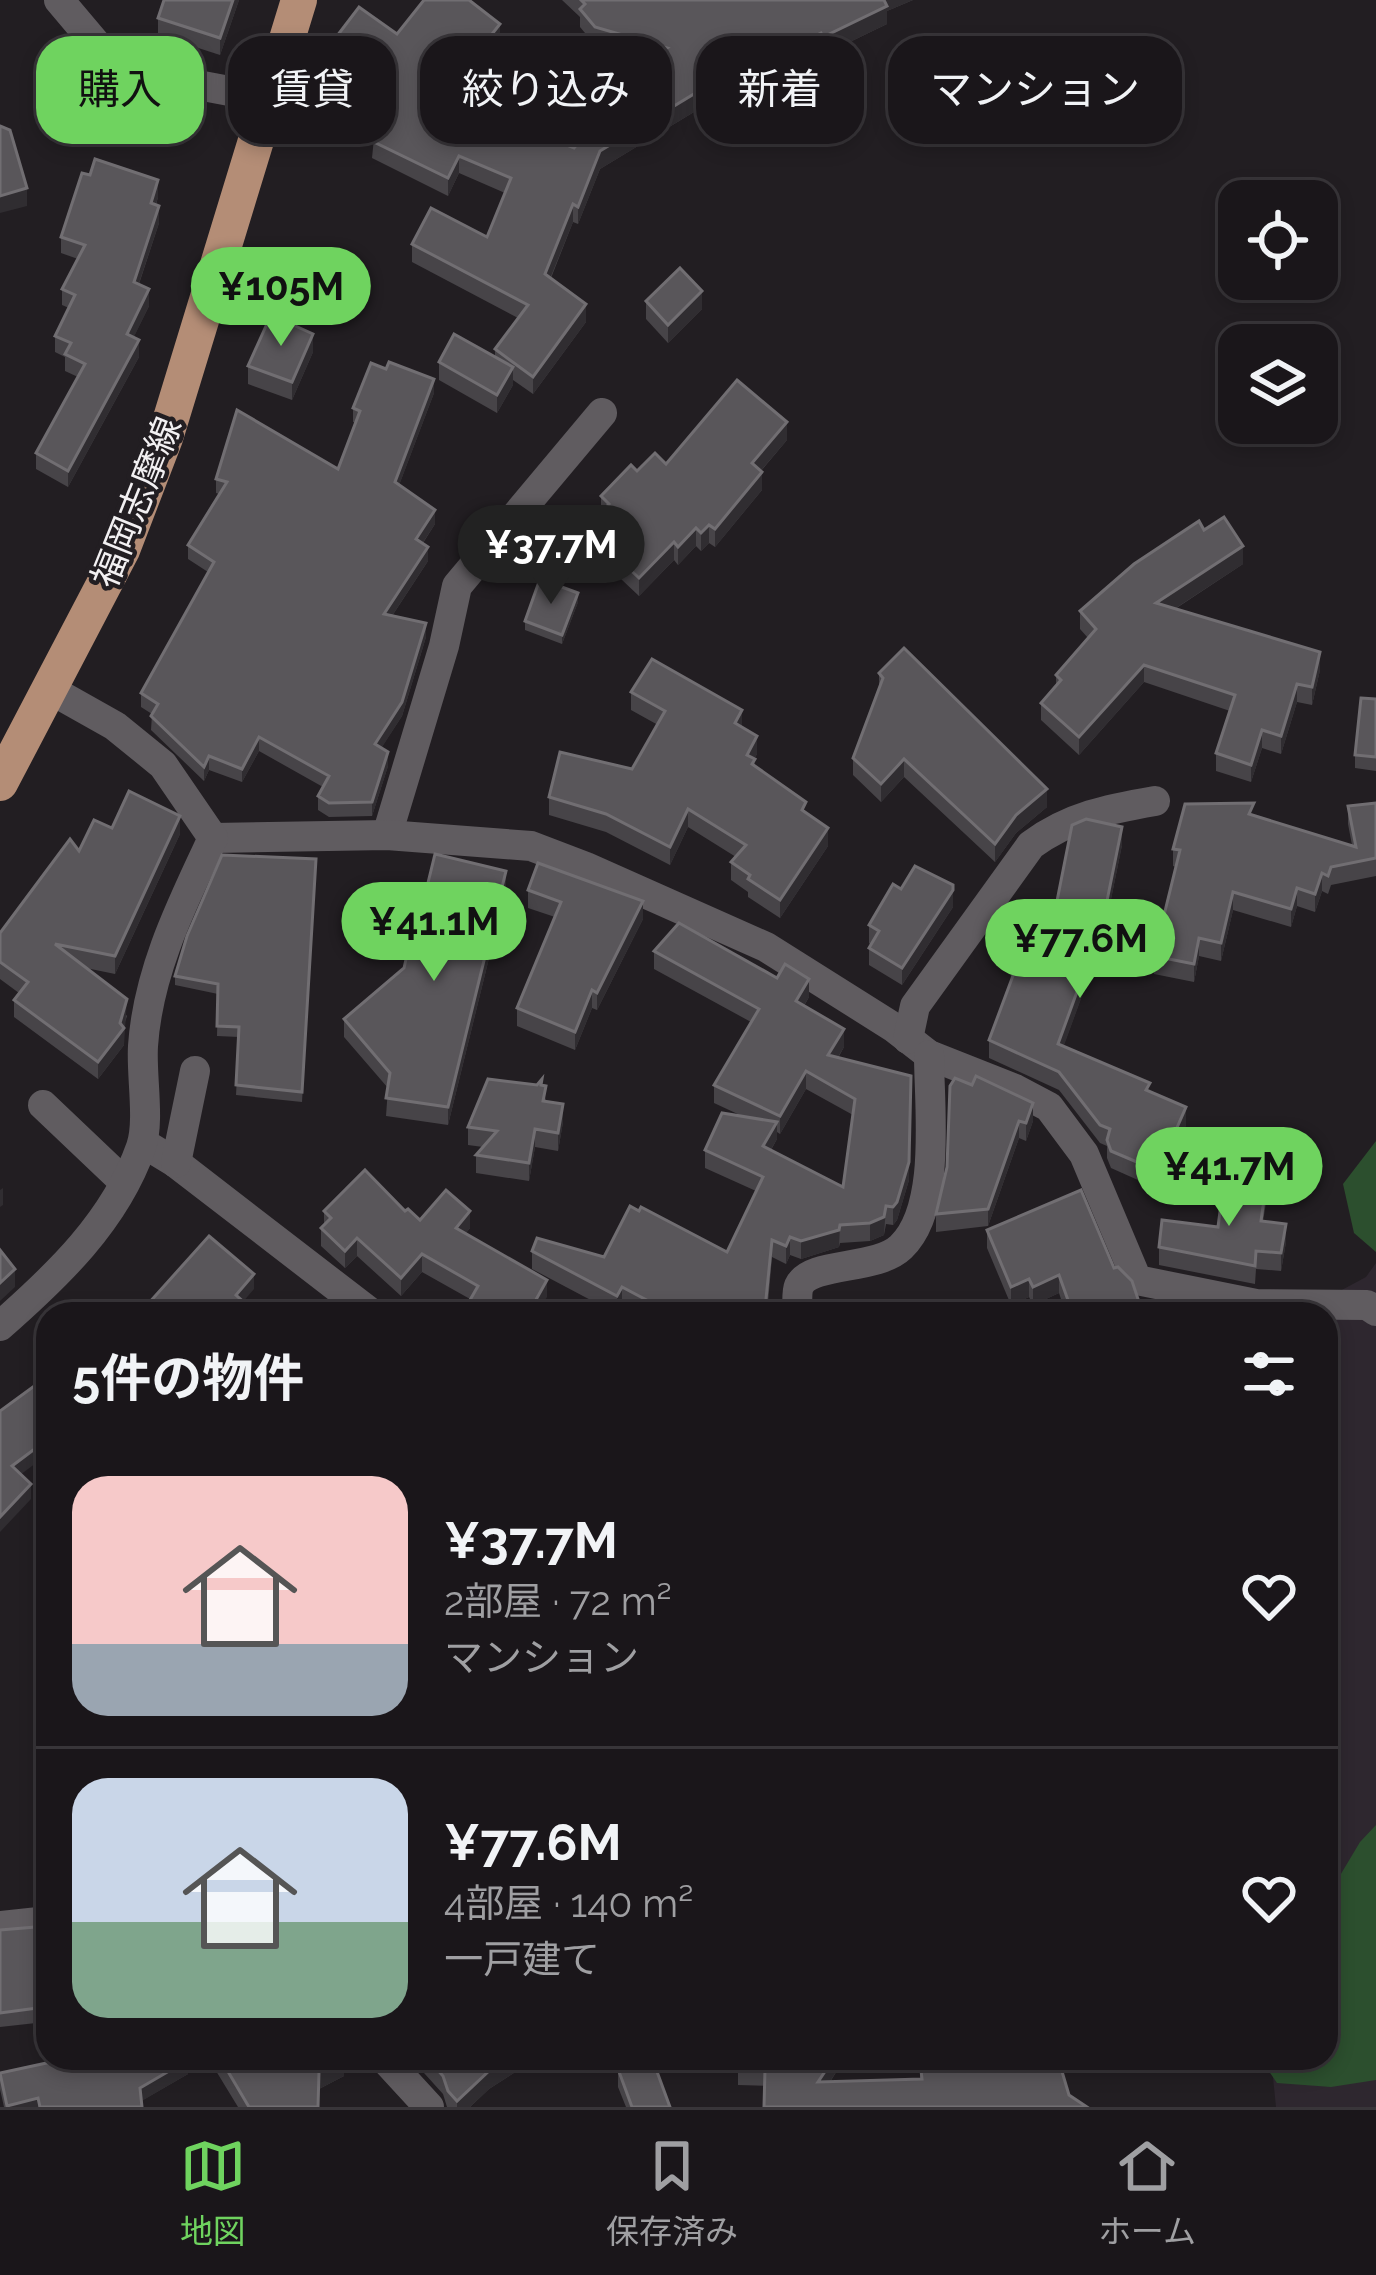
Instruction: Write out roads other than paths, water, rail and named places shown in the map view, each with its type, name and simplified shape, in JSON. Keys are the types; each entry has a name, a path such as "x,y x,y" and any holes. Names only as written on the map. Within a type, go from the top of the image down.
{"main road":[{"name":"福岡志摩線","path":"287,36 299,0"},
{"name":"福岡志摩線","path":"0,783 122,550 165,438 253,144"}],"street":[{"path":"59,0 118,70 228,91"},
{"path":"387,835 444,646 457,586 602,413"},
{"path":"51,690 115,726 163,765 213,838"},
{"path":"798,1302 799,1286 812,1271 875,1262 902,1247 919,1219 930,1168 915,1006 1031,844 1095,811 1155,801"},
{"path":"213,838 387,835 531,846 766,947 918,1047 1049,1107 1084,1154 1138,1280 1246,1302"},
{"path":"0,1326 62,1271 124,1182 143,1143 143,1042 165,940 213,838"},
{"path":"176,1163 195,1071"},
{"path":"44,1105 124,1182"},
{"path":"143,1143 176,1163 356,1302"},
{"path":"1338,1305 1367,1305 1376,1311"},
{"path":"0,1926 36,1922"},
{"path":"394,2070 429,2107"}]}
